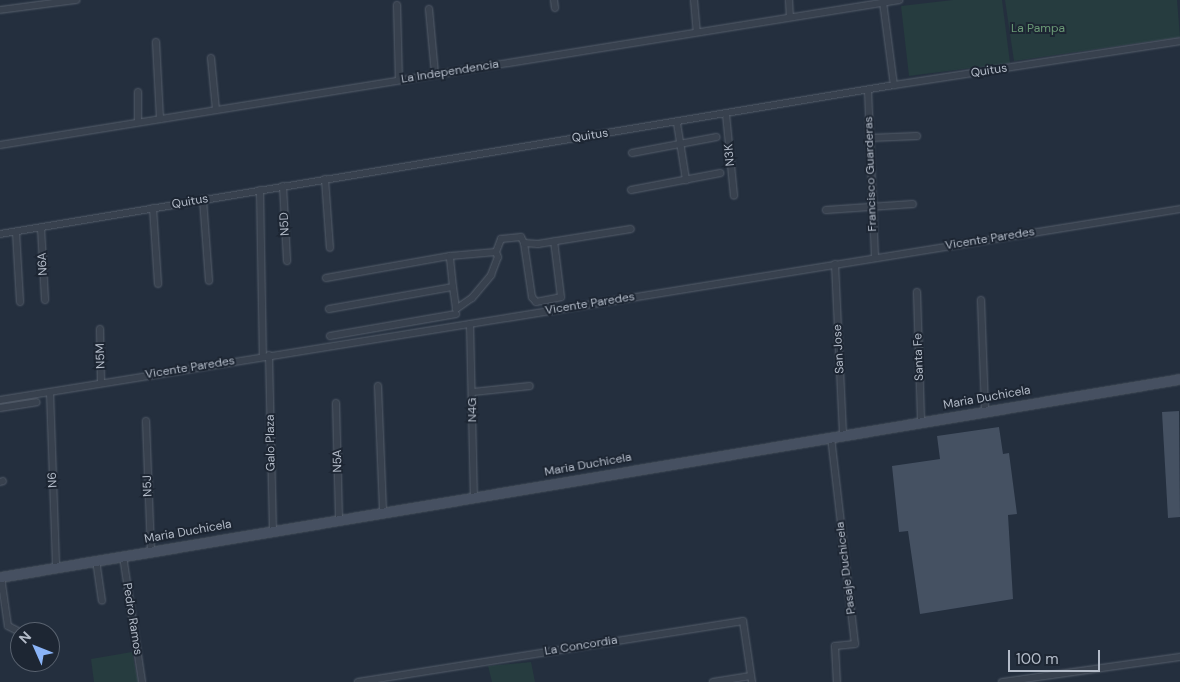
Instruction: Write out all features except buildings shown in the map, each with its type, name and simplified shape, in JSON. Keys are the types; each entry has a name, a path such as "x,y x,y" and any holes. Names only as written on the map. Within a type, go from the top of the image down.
{"main road":[{"name":"Maria Duchicela","path":"0,577 1180,379"}],"street":[{"path":"0,10 76,0"},
{"path":"554,0 555,8"},
{"path":"694,0 697,32"},
{"path":"789,0 790,17"},
{"name":"La Independencia","path":"0,145 899,0"},
{"path":"883,2 894,85"},
{"path":"397,5 399,80"},
{"path":"429,9 435,74"},
{"path":"156,42 160,119"},
{"name":"Quitus","path":"0,234 894,85 1180,42"},
{"path":"211,58 216,110"},
{"name":"Francisco Guarderas","path":"868,90 875,258"},
{"path":"138,92 138,122"},
{"name":"N3K","path":"726,114 734,196"},
{"path":"677,122 686,180"},
{"path":"870,138 917,136"},
{"path":"632,153 717,137"},
{"path":"631,190 720,173"},
{"path":"325,179 330,248"},
{"name":"N5D","path":"283,186 287,261"},
{"name":"Galo Plaza","path":"260,190 273,530"},
{"path":"203,199 209,280"},
{"path":"826,210 873,205 913,204"},
{"path":"153,208 158,284"},
{"name":"Vicente Paredes","path":"0,400 1180,209"},
{"name":"N6A","path":"41,228 46,300"},
{"path":"524,243 554,241 631,229"},
{"path":"16,232 20,302"},
{"path":"330,336 456,312 472,298 491,275 498,257 496,252 501,239 521,236 524,243 532,297 536,302 561,297 554,241"},
{"path":"326,278 450,256 496,252"},
{"path":"450,256 458,326"},
{"name":"San Jose","path":"835,264 843,435"},
{"path":"329,309 453,287"},
{"name":"Santa Fe","path":"917,292 921,422"},
{"path":"981,300 985,411"},
{"name":"N4G","path":"470,324 474,497"},
{"name":"N5M","path":"100,329 102,383"},
{"path":"378,386 383,512"},
{"path":"473,392 530,386"},
{"name":"N6","path":"50,392 56,567"},
{"path":"0,408 37,402"},
{"name":"N5A","path":"336,403 339,519"},
{"name":"N5J","path":"146,421 151,551"},
{"name":"Pasaje Duchicela","path":"831,437 856,644 835,646 837,682"},
{"name":"Pedro Ramos","path":"123,556 142,682"},
{"path":"96,560 102,601"},
{"path":"0,577 8,626 10,627"},
{"name":"La Concordia","path":"358,682 743,621 751,679"},
{"path":"1002,682 1180,656"},
{"path":"713,682 751,679"}],"green space":[{"path":"953,0 1002,0 1010,63 909,76 901,6"},
{"name":"La Pampa","path":"1005,0 1177,0 1180,37 1014,61"},
{"path":"132,652 138,682 94,682 91,659"},
{"path":"531,662 535,682 492,682 488,666"}]}
